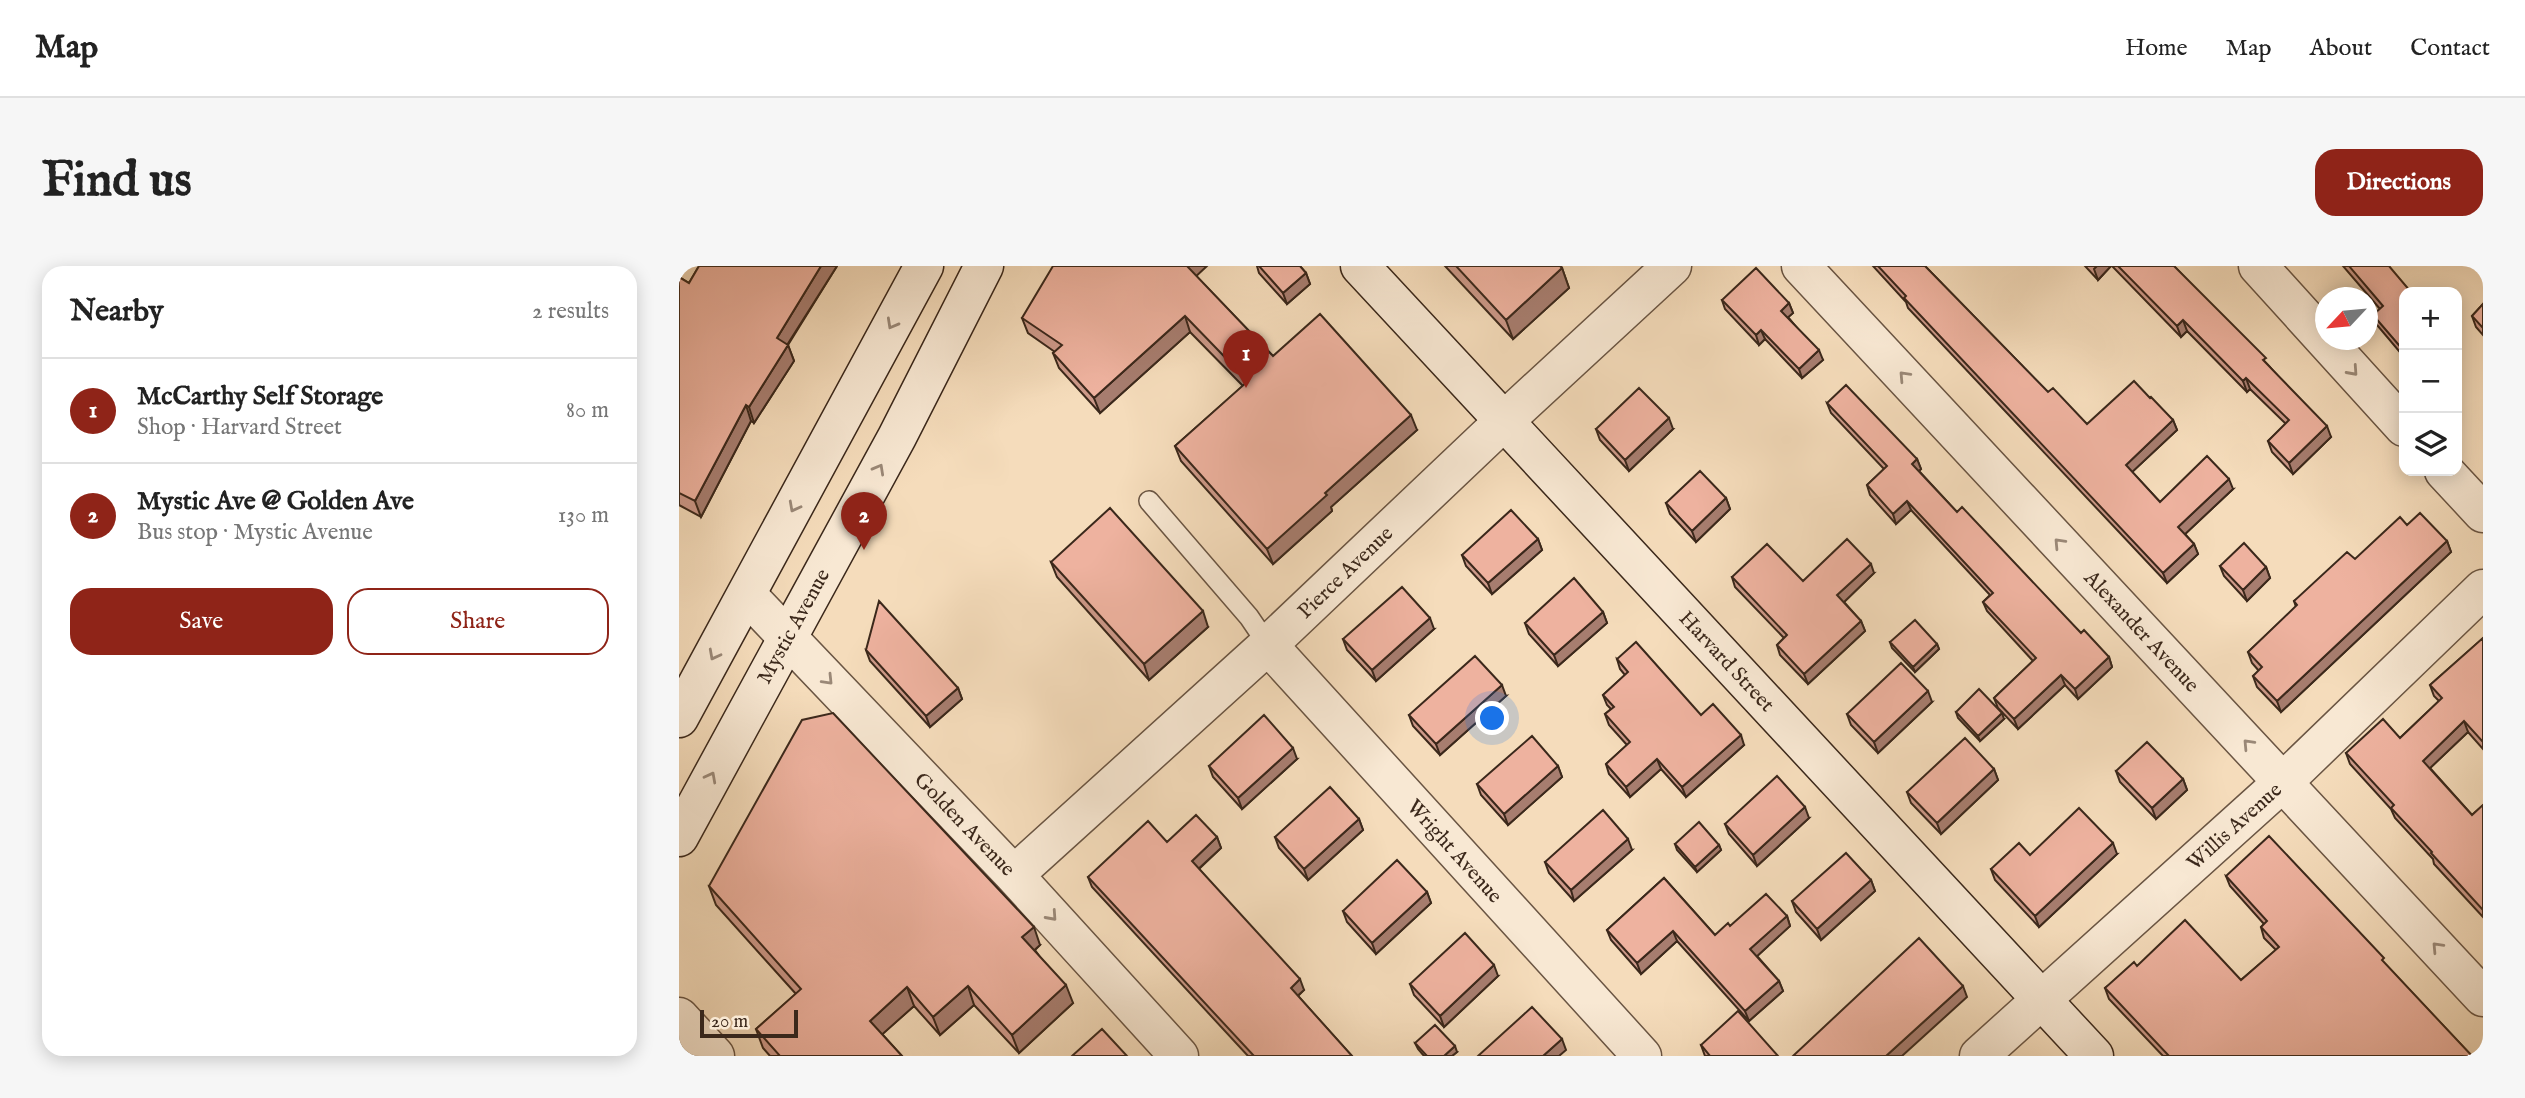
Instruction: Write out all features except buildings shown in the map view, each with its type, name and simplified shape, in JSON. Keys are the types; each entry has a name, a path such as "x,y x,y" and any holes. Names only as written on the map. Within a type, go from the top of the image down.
{"street":[{"path":"679,718 924,266"},
{"name":"Mystic Avenue","path":"679,837 897,438 984,266"},
{"name":"Harvard Street","path":"1360,266 2094,1056"},
{"name":"Pierce Avenue","path":"1014,875 1268,645 1672,266"},
{"name":"Alexander Avenue","path":"1801,266 2483,997"},
{"path":"2258,266 2399,421"},
{"path":"2449,476 2483,513"},
{"name":"Willis Avenue","path":"1979,1056 2283,782 2483,589"},
{"name":"Golden Avenue","path":"747,595 1014,875 1179,1056"},
{"name":"Wright Avenue","path":"1268,645 1642,1056"},
{"path":"679,1017 715,1056"}],"lane":[{"path":"1149,501 1249,617 1268,645"}],"place":[{"name":"McCarthy Self Storage","path":"1246,388"},
{"name":"Mystic Ave @ Golden Ave","path":"864,550"}]}
